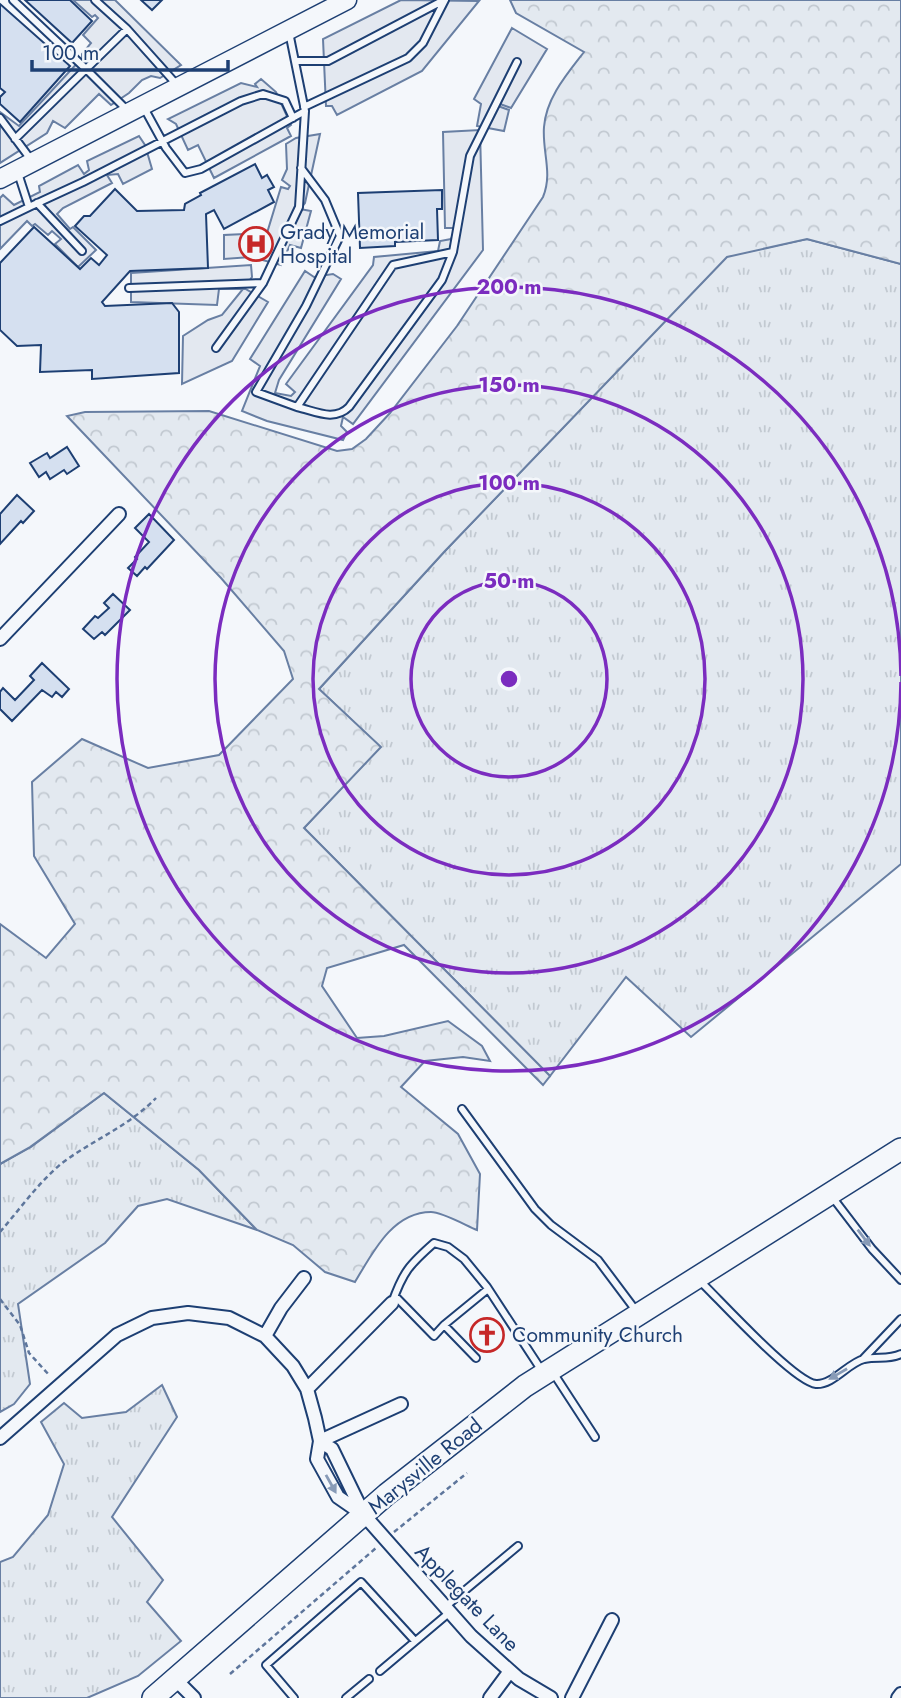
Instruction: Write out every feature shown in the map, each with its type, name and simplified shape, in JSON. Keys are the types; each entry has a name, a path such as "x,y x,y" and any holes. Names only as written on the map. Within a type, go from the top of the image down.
{"highway":[{"name":"Marysville Road","path":"153,1698 440,1451 547,1372 901,1149"}],"main road":[{"path":"12,171 347,0"}],"street":[{"path":"0,639 119,514"},
{"path":"0,1438 117,1335 152,1318 188,1314 229,1318 265,1336 281,1308 304,1279"},
{"path":"307,1389 393,1299"},
{"name":"Applegate Lane","path":"265,1336 293,1366 307,1389 320,1441 317,1459 338,1497 364,1515 471,1636 510,1671 551,1698"},
{"path":"320,1441 401,1404"},
{"path":"572,1698 612,1620"},
{"path":"490,1698 510,1671"},
{"path":"175,1679 194,1698"}],"lane":[{"path":"13,0 86,69 136,109 185,173 201,169 305,109 408,58 423,43 444,0"},
{"path":"95,0 127,29 179,87"},
{"path":"295,61 328,61 444,0"},
{"path":"29,207 12,171 15,139 127,29"},
{"path":"216,348 263,283 299,206 305,109 288,30"},
{"path":"302,168 325,200 340,236 306,306 256,392 297,407 333,416 342,414 349,407 442,280 453,252 470,156 517,62"},
{"path":"0,220 163,142 241,101 263,94 285,101 293,118"},
{"path":"0,118 15,139"},
{"path":"37,203 82,251"},
{"path":"297,407 393,265 453,252"},
{"path":"129,288 263,283"},
{"path":"462,1109 535,1209 551,1225 598,1260 638,1313"},
{"path":"830,1193 872,1248 901,1280"},
{"path":"488,1289 434,1336 393,1299 400,1279 409,1265 434,1243 448,1247 464,1259 488,1289 547,1372 571,1397 595,1437"},
{"path":"696,1277 786,1366 813,1384 823,1383 863,1359 901,1319"},
{"path":"444,1325 477,1359"},
{"path":"863,1359 890,1359 901,1354"},
{"path":"380,1671 519,1546"},
{"path":"294,1698 266,1665 361,1583 415,1641"},
{"path":"346,1698 369,1679"}],"path":[{"path":"0,1232 38,1186 62,1164 138,1116 156,1098"},
{"path":"0,1299 20,1325 29,1353 58,1387"},
{"path":"230,1674 467,1473"}],"green space":[{"path":"510,0 901,0 901,264 807,239 727,257 444,552 319,689 381,747 304,828 550,1076 543,1085 404,945 327,968 322,986 357,1038 384,1036 448,1021 482,1046 490,1061 463,1057 425,1061 401,1087 458,1134 480,1174 477,1230 447,1216 431,1212 405,1219 385,1236 355,1282 325,1272 293,1245 257,1230 199,1170 104,1093 30,1147 0,1164 0,924 46,958 75,924 34,856 32,782 82,739 148,768 219,755 293,679 284,651 221,578 67,416 85,412 209,411 337,451 352,449 366,439 390,413 457,326 543,197 546,188 546,116 558,87 584,52 516,13"},
{"path":"807,239 901,264 901,864 691,1037 626,977 550,1076 304,828 380,747 319,689 444,552 727,256"},
{"path":"104,1093 199,1170 257,1230 167,1199 138,1206 105,1243 18,1304 30,1384 14,1404 0,1412 0,1164 31,1147"},
{"path":"162,1385 177,1417 112,1517 163,1580 147,1602 181,1641 138,1676 87,1698 0,1698 0,1562 13,1557 48,1515 64,1464 41,1422 64,1403 82,1418 126,1412"}],"shaded area":[{"path":"73,0 115,0 181,65 160,78 151,76 142,80 111,105 99,94 65,128 53,121 47,133 0,163 0,112 19,126 82,58 91,43 83,35 98,18 95,15 92,17"},
{"path":"401,0 479,1 422,71 337,115 332,106 326,106 323,39"},
{"path":"512,28 547,49 511,108 500,104 498,106 509,110 504,131 477,126 481,104 474,99"},
{"path":"261,79 276,92 291,125 287,128 291,136 214,178 198,145 188,150 176,124 168,119 241,83 257,87 255,84"},
{"path":"480,130 483,250 353,424 343,417 341,426 347,432 343,440 267,421 242,411 260,366 250,359 305,271 314,277 333,274 341,279 279,380 275,393 291,396 295,392 286,384 373,265 374,257 438,251 440,241 451,239 456,228 445,228 443,132"},
{"path":"320,134 305,203 300,209 311,211 301,248 290,245 281,265 251,257 224,259 224,235 267,233 281,187 288,189 290,186 282,180 287,169 286,144 296,138"},
{"path":"139,136 145,145 152,169 123,184 118,174 107,175 112,183 63,208 57,214 70,229 73,227 96,250 78,267 55,244 61,239 52,231 48,235 27,221 0,249 0,198 3,195 14,205 40,192 39,186 78,165 84,174 89,170 87,161"},
{"path":"251,265 252,277 244,288 268,302 232,361 182,384 183,336 208,320 222,315 243,289 219,289 217,305 131,302 131,273"}],"building":[{"path":"25,0 70,0 92,21 72,43"},
{"path":"141,0 162,0 152,10"},
{"path":"0,4 70,66 20,122 0,104 0,97 5,92 0,88"},
{"path":"255,164 262,178 267,175 274,187 268,190 274,202 224,229 214,210 206,214 208,268 130,271 102,302 105,306 172,303 179,312 179,373 92,379 92,370 40,372 41,345 17,346 0,330 0,263 34,227 80,269 91,258 99,265 107,255 75,226 84,216 90,216 115,189 137,211 184,210 185,204 201,195 200,193"},
{"path":"442,190 442,209 437,209 438,240 395,242 395,246 360,248 358,193"},
{"path":"67,447 79,466 67,474 64,470 50,479 46,472 39,477 30,463 47,453 50,458"},
{"path":"17,495 34,511 0,544 0,514"},
{"path":"149,514 174,540 137,576 128,568 149,542 135,528"},
{"path":"113,594 130,610 105,635 102,632 94,639 83,629 95,616 98,618 109,608 104,603"},
{"path":"42,663 69,689 62,697 56,692 52,697 42,690 12,721 0,709 0,692 3,688 15,700 34,680 30,676"}],"place":[{"name":"Grady Memorial Hospital","path":"256,244"},
{"name":"Community Church","path":"487,1335"}]}
